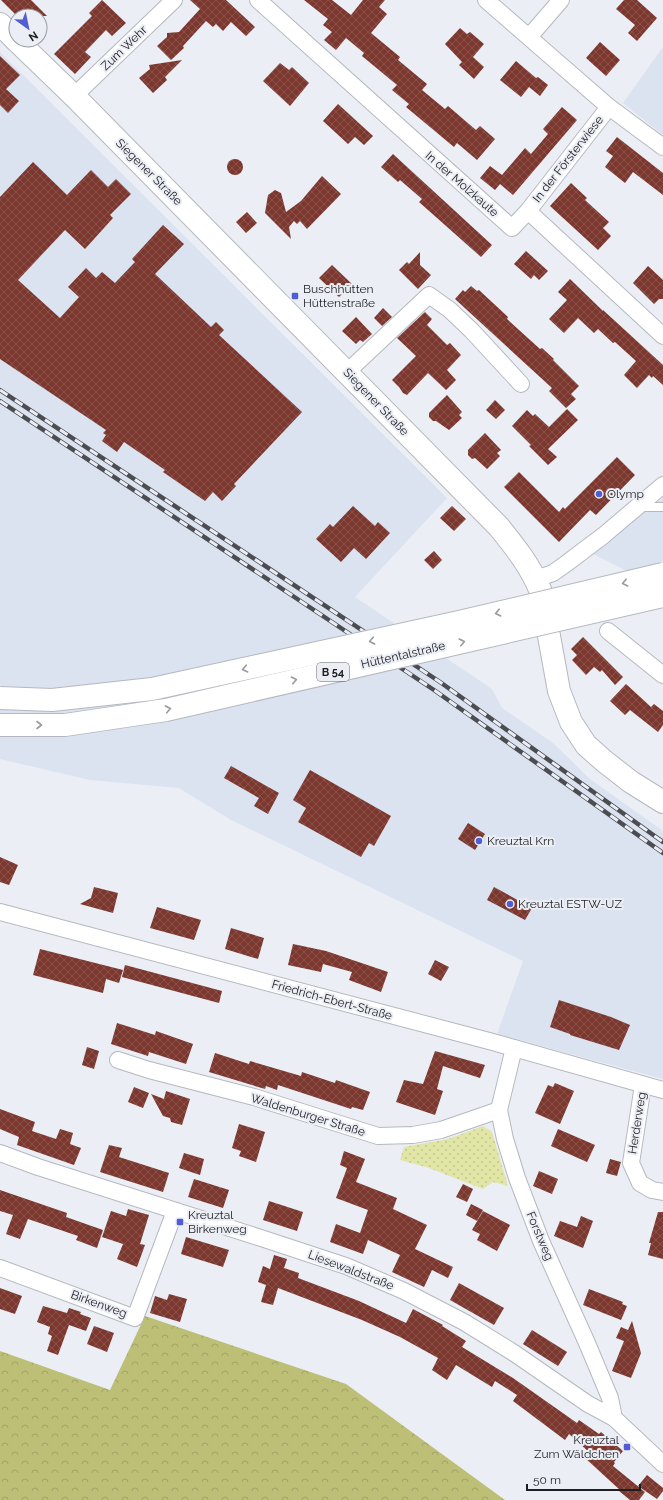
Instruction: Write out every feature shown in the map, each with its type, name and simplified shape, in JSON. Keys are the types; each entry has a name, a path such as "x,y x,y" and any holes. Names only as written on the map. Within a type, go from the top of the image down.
{"main road":[{"name":"Siegener Straße","path":"0,24 8,32"},
{"name":"Siegener Straße","path":"24,48 74,96 499,527 521,554 542,592 559,691 571,722 586,745 604,761 632,782 663,802"},
{"name":"Hüttentalstraße","path":"0,698 52,700 152,689 459,622 663,574"},
{"name":"Hüttentalstraße","path":"0,725 65,725 166,710 663,596"}],"street":[{"name":"Zum Wehr","path":"74,96 174,0"},
{"name":"In der Molzkaute","path":"258,0 512,228 528,211"},
{"name":"In der Försterwiese","path":"486,0 608,108 663,147"},
{"path":"529,37 561,0"},
{"name":"In der Försterwiese","path":"528,211 608,108"},
{"path":"528,211 663,336"},
{"path":"347,372 429,295 450,310 472,331 520,384"},
{"path":"536,579 552,573 567,563 604,535 635,507 663,485"},
{"path":"608,631 663,675"},
{"name":"Friedrich-Ebert-Straße","path":"0,912 514,1048 663,1090"},
{"name":"Forstweg","path":"514,1048 499,1110 517,1178 541,1241 610,1398 614,1418"},
{"name":"Waldenburger Straße","path":"118,1060 150,1070 254,1097 378,1136 413,1135 441,1130 499,1110"},
{"name":"Herderweg","path":"643,1085 631,1163 640,1182 652,1190 663,1192"},
{"name":"Liesewaldstraße","path":"0,1153 38,1167 346,1266 404,1291 464,1322 514,1353 588,1404 614,1418 663,1464"},
{"name":"Birkenweg","path":"0,1268 135,1318 175,1211"}],"lane":[{"path":"635,507 663,507"}],"shaded area":[{"path":"663,47 663,135 623,103"},
{"path":"0,52 447,498 355,597 492,689 502,708 553,743 590,779 663,831 663,1079 497,1034 523,961 231,820 179,788 90,780 0,759"},
{"path":"663,498 663,589 591,553"}],"green space":[{"path":"483,1126 492,1132 508,1186 493,1182 483,1189 429,1168 400,1160 404,1147 448,1139"},
{"path":"145,1316 346,1384 505,1500 0,1500 0,1351 110,1390"}],"building":[{"path":"1,0 31,0 39,8 9,8"},
{"path":"102,0 126,23 112,36 106,30 85,52 91,57 75,74 54,54 92,16 89,13"},
{"path":"190,0 226,0 255,27 246,36 231,22 223,31 216,24 213,27 206,21 183,46 184,48 171,60 157,46 167,37 167,33 179,32 200,9"},
{"path":"304,0 332,0 351,15 363,0 385,0 379,7 387,14 371,33 400,57 398,60 427,84 422,90 445,109 448,106 476,130 480,126 495,139 477,160 457,143 454,147 406,107 409,104 392,90 397,85 362,56 364,53 346,38 336,50 324,40 332,32 323,25 328,19"},
{"path":"624,0 637,0 657,18 637,41 628,33 635,25 616,9"},
{"path":"460,28 467,34 470,32 484,44 473,57 484,67 474,79 459,65 462,62 445,44"},
{"path":"600,42 620,60 606,76 586,58"},
{"path":"0,56 20,75 6,89 19,101 8,113 0,105"},
{"path":"182,60 165,77 167,80 153,93 139,78 150,69 149,65"},
{"path":"516,61 536,78 538,77 548,85 540,96 529,87 521,97 500,80"},
{"path":"280,63 289,70 292,67 309,83 290,106 263,81"},
{"path":"338,104 373,136 364,145 355,137 348,144 323,121"},
{"path":"562,107 577,120 513,195 500,184 495,190 480,178 490,166 502,175 525,148 531,154 548,134 543,129"},
{"path":"617,137 663,173 663,195 633,172 625,183 605,167 613,156 606,151"},
{"path":"393,154 492,245 481,257 419,202 422,199 400,180 398,182 381,167"},
{"path":"232,159 238,159 243,164 241,173 238,175 232,175 227,170 227,164"},
{"path":"33,162 67,195 91,170 108,187 116,179 131,194 110,215 113,218 85,249 65,230 18,280 60,318 79,297 68,287 86,268 96,278 102,272 115,283 135,262 132,259 163,225 184,244 155,274 211,327 216,322 224,330 219,335 302,412 234,484 236,486 222,501 213,492 205,501 163,472 165,470 124,442 117,452 102,441 106,435 103,433 106,430 0,359 0,197"},
{"path":"322,176 341,194 307,229 300,221 297,224 294,221 289,227 291,239 265,213 268,195 275,190 281,193 286,212 301,201"},
{"path":"571,183 587,198 585,200 609,222 603,228 611,236 598,250 550,206"},
{"path":"247,212 257,223 246,233 236,222"},
{"path":"526,251 548,271 539,280 534,275 531,279 514,264"},
{"path":"420,252 420,265 431,275 418,289 399,270 407,262 409,264"},
{"path":"332,265 352,284 339,297 319,278"},
{"path":"648,266 663,280 663,299 659,299 654,304 633,283"},
{"path":"570,279 663,365 663,385 653,376 652,378 649,375 637,388 624,375 636,361 598,329 594,333 578,318 564,333 549,319 567,300 558,292"},
{"path":"471,286 477,291 479,290 508,317 507,319 540,349 542,348 554,359 553,360 579,386 571,394 576,399 566,408 549,391 552,388 455,299 463,290 465,292"},
{"path":"383,308 392,317 382,326 374,318"},
{"path":"425,312 432,319 427,325 447,345 450,343 461,355 447,370 456,380 446,390 428,373 407,395 403,393 392,380 416,356 397,338"},
{"path":"356,317 372,334 363,342 360,340 356,344 342,331"},
{"path":"447,395 462,412 459,415 462,418 449,430 429,417 429,413"},
{"path":"495,400 505,410 496,419 486,410"},
{"path":"567,409 578,420 548,449 557,457 548,465 512,426 527,410 533,416 535,414 549,427"},
{"path":"485,433 501,450 497,453 500,456 487,469 475,458 472,459 468,455 468,450"},
{"path":"617,457 635,475 596,515 590,510 559,542 504,487 519,472 559,512 563,507 565,509"},
{"path":"353,506 375,526 378,522 390,533 366,559 354,548 341,562 316,539 330,524 333,527"},
{"path":"452,506 466,519 454,531 440,518"},
{"path":"434,551 442,560 433,569 424,560"},
{"path":"583,637 623,677 615,685 602,670 600,672 594,667 586,675 572,660 577,655 571,649"},
{"path":"626,684 651,707 654,704 663,711 663,725 658,732 630,710 625,715 610,701"},
{"path":"231,766 279,793 268,814 254,806 259,798 224,778"},
{"path":"310,770 391,816 374,846 369,843 361,857 298,822 306,808 293,800"},
{"name":"Kreuztal Krn","path":"468,823 485,834 475,850 458,839"},
{"path":"0,857 18,865 9,885 0,882"},
{"path":"94,887 118,893 113,913 80,904 91,898"},
{"name":"Kreuztal ESTW-UZ","path":"494,887 532,908 525,920 487,900"},
{"path":"157,907 201,920 194,940 150,928"},
{"path":"231,928 264,938 258,959 225,949"},
{"path":"293,944 326,951 388,972 381,992 349,980 352,972 323,964 321,972 288,965"},
{"path":"40,949 123,970 119,983 106,979 103,993 33,975"},
{"path":"435,960 449,967 441,981 428,974"},
{"path":"125,965 222,991 219,1003 122,977"},
{"path":"559,1000 611,1017 630,1025 619,1050 570,1035 550,1027"},
{"path":"117,1023 155,1035 156,1031 193,1044 186,1064 149,1052 148,1056 111,1044"},
{"path":"87,1047 99,1051 94,1069 82,1065"},
{"path":"435,1051 485,1065 480,1078 443,1066 437,1089 443,1091 435,1115 396,1102 404,1080 423,1084"},
{"path":"215,1053 249,1064 250,1061 301,1076 302,1072 335,1083 336,1080 370,1092 363,1110 352,1107 351,1109 278,1085 277,1090 266,1086 265,1089 209,1072"},
{"path":"555,1083 574,1091 560,1124 535,1113 548,1085 553,1087"},
{"path":"134,1087 149,1093 143,1108 128,1102"},
{"path":"166,1091 190,1099 182,1125 171,1122 170,1118 163,1116 151,1094 164,1099"},
{"path":"0,1109 35,1122 32,1131 56,1139 60,1129 73,1133 70,1144 81,1148 74,1165 17,1145 19,1137 0,1129"},
{"path":"239,1124 265,1132 256,1162 239,1156 241,1151 232,1148"},
{"path":"558,1129 595,1145 587,1162 551,1146"},
{"path":"109,1145 122,1148 119,1157 169,1173 163,1192 100,1172"},
{"path":"344,1151 365,1159 356,1182 397,1198 393,1209 427,1225 415,1249 453,1267 448,1278 432,1270 424,1287 392,1272 400,1255 368,1240 363,1254 330,1242 336,1224 360,1233 368,1210 336,1198 347,1168 340,1165"},
{"path":"184,1153 204,1159 200,1175 179,1168"},
{"path":"610,1159 621,1162 617,1176 606,1173"},
{"path":"539,1171 558,1179 552,1194 533,1186"},
{"path":"194,1179 229,1190 223,1208 188,1197"},
{"path":"463,1184 473,1189 467,1202 456,1197"},
{"path":"0,1190 67,1213 66,1217 103,1230 97,1248 76,1240 78,1236 28,1219 20,1239 6,1234 13,1215 0,1211"},
{"path":"269,1201 303,1212 297,1231 263,1220"},
{"path":"471,1204 483,1210 477,1221 466,1215"},
{"path":"128,1209 149,1215 140,1244 145,1245 137,1267 117,1259 123,1244 102,1237 111,1211 126,1216"},
{"path":"483,1211 510,1225 497,1251 477,1240 480,1234 472,1230"},
{"path":"658,1212 663,1212 663,1259 648,1255 651,1243 649,1243"},
{"path":"581,1216 593,1221 583,1248 554,1236 560,1221 577,1227"},
{"path":"186,1237 229,1250 223,1267 181,1254"},
{"path":"274,1255 287,1259 284,1268 299,1273 298,1278 359,1301 406,1323 413,1309 443,1325 442,1326 466,1341 462,1347 513,1378 577,1423 579,1420 599,1434 601,1432 623,1451 614,1462 615,1463 613,1466 645,1492 639,1500 630,1500 585,1458 590,1453 569,1434 565,1440 513,1401 517,1395 495,1381 492,1387 456,1365 447,1380 432,1370 438,1358 400,1337 362,1320 278,1288 273,1305 261,1302 266,1285 258,1282 263,1266 270,1269"},
{"path":"459,1283 504,1308 494,1325 450,1300"},
{"path":"0,1288 22,1296 15,1314 0,1309"},
{"path":"589,1289 623,1302 622,1304 627,1306 621,1320 583,1305"},
{"path":"169,1294 187,1299 180,1322 150,1313 155,1296 167,1300"},
{"path":"43,1306 67,1313 69,1308 81,1312 80,1314 91,1318 86,1331 69,1325 58,1355 47,1351 52,1336 48,1334 50,1327 37,1322"},
{"path":"632,1321 641,1353 631,1378 612,1371 624,1341 616,1338 621,1327 628,1330"},
{"path":"94,1326 114,1333 107,1352 87,1344"},
{"path":"532,1330 567,1352 558,1366 523,1344"},
{"path":"647,1475 663,1488 663,1491 657,1499 638,1486"}],"railway":[{"path":"0,390 440,682 663,842"},
{"path":"0,401 434,690 663,853"}],"place":[{"name":"Buschhütten Hüttenstraße","path":"295,296"},
{"name":"Olymp","path":"599,494"},
{"name":"Kreuztal Krn","path":"479,841"},
{"name":"Kreuztal ESTW-UZ","path":"510,904"},
{"name":"Kreuztal Birkenweg","path":"180,1222"},
{"name":"Kreuztal Zum Wäldchen","path":"627,1447"}]}
